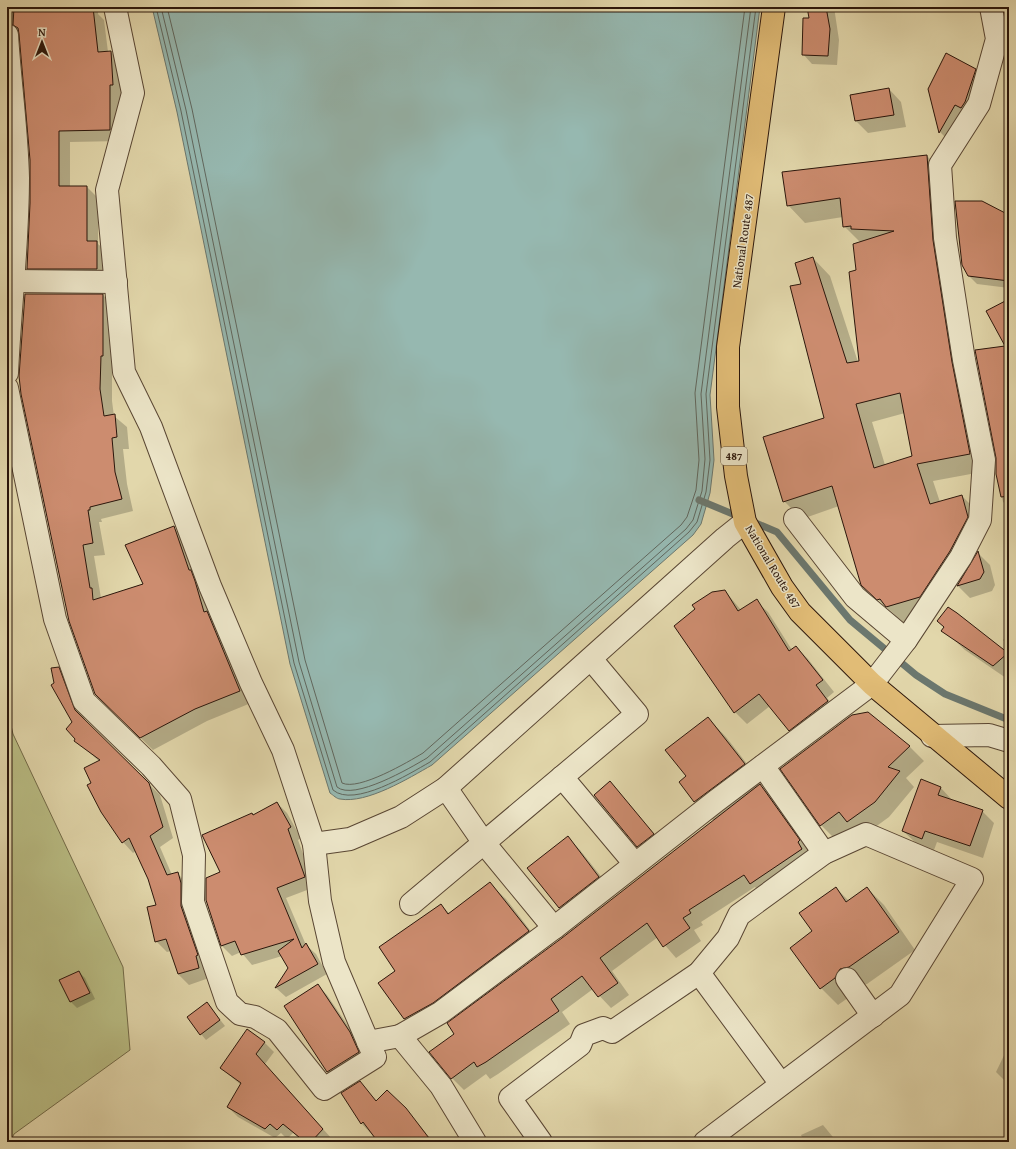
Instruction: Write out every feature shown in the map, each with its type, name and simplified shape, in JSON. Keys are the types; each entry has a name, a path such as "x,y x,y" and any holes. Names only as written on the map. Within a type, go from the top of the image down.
{"highway":[{"name":"National Route 487","path":"774,7 728,346 728,407 736,476 745,522 782,587 800,612 872,684 932,736 1009,798"}],"street":[{"path":"7,388 55,620 84,701 151,766 180,799 194,855 193,902 227,1002 240,1014 255,1017 277,1030 324,1089 375,1057 334,962 320,901 314,844 283,750 251,683 210,586 151,427 124,372 107,190 133,93 115,7"},
{"path":"368,1042 400,1036 440,1013 554,928 635,864 872,684 906,640 961,557 980,520 984,460 964,360 945,238 940,165 979,104 997,38 991,7"},
{"path":"7,35 18,178 7,373"},
{"path":"13,281 116,282"},
{"path":"794,519 855,597 906,640"},
{"path":"314,844 350,838 401,817 446,788 725,538 745,522"},
{"path":"411,904 637,714 591,659"},
{"path":"932,736 989,735 1009,741"},
{"path":"763,766 824,853"},
{"path":"562,777 635,864"},
{"path":"446,788 484,843 554,928"},
{"path":"541,1142 510,1098 580,1045 584,1035 603,1028 612,1032 699,973 728,938 739,915 824,853 866,834 972,879 900,995 705,1142"},
{"path":"699,973 781,1084"},
{"path":"846,979 873,1016"},
{"path":"400,1036 441,1086 475,1142"}],"green space":[{"path":"7,709 13,734 123,967 130,1050 14,1134 10,1142 7,1142"}],"water":[{"path":"152,7 760,7 710,395 714,460 710,493 701,524 693,535 432,765 388,789 363,798 351,800 340,799 336,798 330,793 290,664 177,112"}],"building":[{"path":"14,7 43,7 43,11 71,7 71,10 93,7 98,52 111,51 113,85 110,85 110,130 59,131 59,186 87,186 87,241 97,241 97,269 27,269 30,160 19,34 18,28 13,25"},
{"path":"807,7 826,7 830,29 828,56 802,55 803,18 809,18"},
{"path":"946,53 976,69 965,102 961,108 955,105 939,133 928,89"},
{"path":"889,88 894,115 855,121 850,95"},
{"path":"927,155 933,240 952,362 970,454 917,464 930,504 962,495 968,517 950,551 920,597 886,607 880,599 877,600 861,585 832,486 783,502 763,437 824,418 790,286 801,284 795,263 813,257 847,363 859,361 849,272 856,270 853,244 894,231 851,229 851,226 843,227 840,198 787,206 782,172","holes":["900,393 912,456 874,468 856,404"]},
{"path":"955,201 982,201 1009,215 1009,281 968,276 962,265"},
{"path":"25,294 103,294 103,356 101,356 100,389 104,416 115,414 117,437 112,438 115,472 122,499 90,507 90,510 88,510 93,543 83,545 93,600 143,584 125,545 174,526 189,570 191,570 195,581 204,612 207,611 240,691 195,709 140,738 95,694 69,621 21,394 19,376"},
{"path":"1009,299 1009,496 1001,497 996,474 996,458 975,350 1005,346 986,311"},
{"path":"978,551 984,572 980,579 957,586"},
{"path":"725,590 738,611 757,599 789,651 796,646 823,680 816,685 828,701 789,731 759,694 734,713 674,626 695,609 692,605 712,592"},
{"path":"948,607 1008,653 993,666 941,631 944,627 937,621"},
{"path":"59,667 75,710 149,783 163,827 150,836 167,875 178,872 181,883 181,906 198,955 196,956 199,968 178,974 166,939 155,942 147,907 156,905 148,879 129,838 122,843 101,812 87,785 91,783 84,768 100,760 74,741 75,739 66,729 72,722 51,685 54,683 51,668"},
{"path":"868,712 910,746 888,767 900,771 875,802 847,822 839,812 820,826 780,769 852,715"},
{"path":"708,717 745,764 694,802 679,782 686,776 665,750"},
{"path":"921,779 941,787 938,795 983,810 970,846 925,831 922,839 902,831"},
{"path":"610,781 654,834 637,847 594,795"},
{"path":"760,784 800,840 798,842 802,849 750,884 744,875 689,910 691,913 683,918 690,928 663,947 647,923 600,958 618,983 598,997 582,976 551,999 559,1011 486,1062 477,1067 474,1062 451,1079 429,1052 454,1034 447,1023 562,938"},
{"path":"277,802 291,827 288,829 305,877 277,888 302,948 306,943 318,964 275,988 288,968 278,951 294,939 241,955 235,941 221,946 206,900 206,878 220,872 202,835 252,813 253,815"},
{"path":"568,836 599,877 559,908 527,868"},
{"path":"490,882 529,931 433,1003 404,1019 378,983 395,971 379,947 441,904 448,914"},
{"path":"836,887 846,902 867,887 899,932 849,967 840,969 835,978 820,989 790,948 812,931 799,913"},
{"path":"79,971 90,993 70,1002 59,980"},
{"path":"318,984 350,1032 359,1052 327,1072 284,1006"},
{"path":"207,1002 220,1020 200,1035 187,1017"},
{"path":"247,1029 265,1042 256,1054 323,1129 311,1142 305,1142 283,1124 277,1130 270,1124 265,1129 227,1107 241,1083 220,1068"},
{"path":"360,1081 376,1101 387,1090 406,1108 432,1142 378,1142 363,1122 361,1124 341,1093"}],"waterway":[{"path":"699,500 740,517"},
{"path":"751,521 777,532 850,620 916,675 945,694 1009,720"}]}
